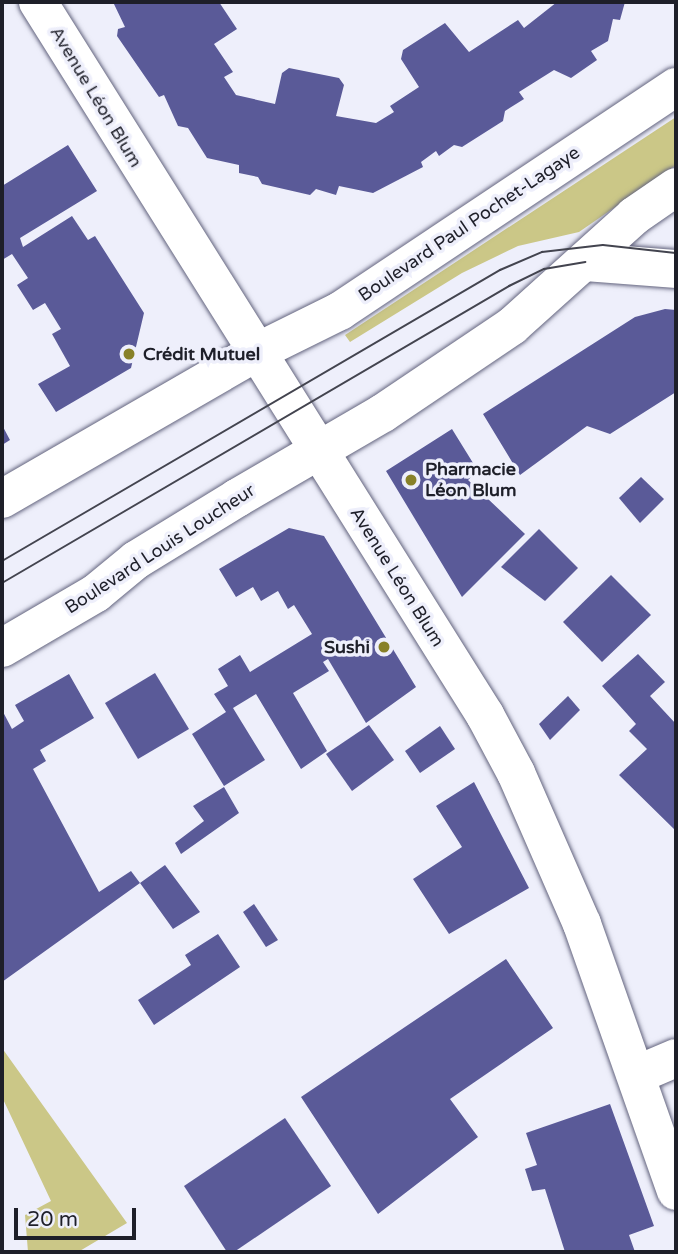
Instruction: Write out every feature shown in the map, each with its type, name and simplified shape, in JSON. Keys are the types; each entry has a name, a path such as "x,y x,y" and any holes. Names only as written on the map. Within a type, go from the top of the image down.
{"main road":[{"name":"Avenue Léon Blum","path":"38,2 319,449 516,774 568,889 676,1191"},
{"name":"Boulevard Paul Pochet-Lagaye","path":"257,352 340,311 676,87"},
{"path":"319,449 383,413 512,326 634,216 676,187"},
{"path":"585,262 676,269"},
{"path":"2,499 257,352"},
{"name":"Boulevard Louis Loucheur","path":"2,648 319,449"},
{"path":"636,1075 676,1058"}],"shaded area":[{"path":"676,117 676,165 579,232 518,246 462,273 350,342 345,335"},
{"path":"2,1048 127,1223 78,1252 28,1252 25,1215 51,1201 2,1097"}],"building":[{"path":"113,2 219,2 237,29 214,44 233,72 224,77 236,95 275,104 282,73 289,68 339,78 344,85 336,116 376,123 394,112 390,106 419,87 401,59 403,50 445,23 469,52 518,20 524,28 557,2 625,2 620,20 613,19 608,41 591,51 597,60 571,78 554,70 519,92 524,99 505,111 503,121 462,147 454,145 439,156 436,151 421,162 423,167 373,193 339,186 336,195 316,189 310,195 262,184 258,177 239,173 239,165 207,158 188,128 178,126 164,95 159,97 117,36 118,29 125,27"},
{"path":"68,145 97,191 20,238 23,247 72,216 88,240 95,236 144,313 131,368 56,412 38,384 70,366 52,334 61,329 45,303 33,310 17,285 28,278 12,254 2,260 2,186"},
{"path":"665,309 676,310 676,392 610,434 587,426 520,475 483,414 635,317"},
{"path":"2,425 10,440 2,445"},
{"path":"452,429 478,471 468,480 525,534 462,597 386,471"},
{"path":"641,477 664,499 640,523 619,498"},
{"path":"289,528 324,536 416,687 366,723 328,659 323,662 329,671 293,693 327,751 301,769 256,694 233,708 265,760 224,786 192,734 226,712 214,694 228,686 218,669 240,655 250,672 312,634 294,605 288,609 278,591 261,601 253,587 236,597 219,569"},
{"path":"539,529 578,568 545,601 501,567"},
{"path":"611,575 651,615 602,662 563,622"},
{"path":"638,654 665,682 650,696 676,724 676,831 619,775 647,749 629,731 636,724 602,686"},
{"path":"155,673 189,729 138,759 105,703"},
{"path":"69,674 94,718 40,750 46,761 33,769 99,892 131,871 140,883 2,982 2,710 12,729 24,721 15,705"},
{"path":"568,696 580,710 550,740 539,724"},
{"path":"369,725 394,760 352,791 326,754"},
{"path":"440,726 455,749 420,773 405,751"},
{"path":"474,782 529,888 449,934 413,879 462,847 436,806"},
{"path":"224,787 239,813 181,854 175,843 204,821 193,806"},
{"path":"165,865 200,912 173,929 140,883"},
{"path":"254,904 278,940 266,947 243,912"},
{"path":"218,934 240,967 154,1025 138,1000 191,965 185,955"},
{"path":"506,959 553,1028 450,1099 478,1137 378,1214 301,1097"},
{"path":"610,1104 654,1226 629,1235 635,1252 565,1252 545,1189 532,1191 525,1169 537,1165 526,1133"},
{"path":"285,1118 331,1186 234,1252 227,1252 184,1186"}],"tram line":[{"path":"2,561 500,270 542,252 603,245 676,253"},
{"path":"2,583 509,286 544,269 585,262"}],"place":[{"name":"Crédit Mutuel","path":"129,354"},
{"name":"Pharmacie Léon Blum","path":"411,480"},
{"name":"Sushi","path":"384,647"}]}
